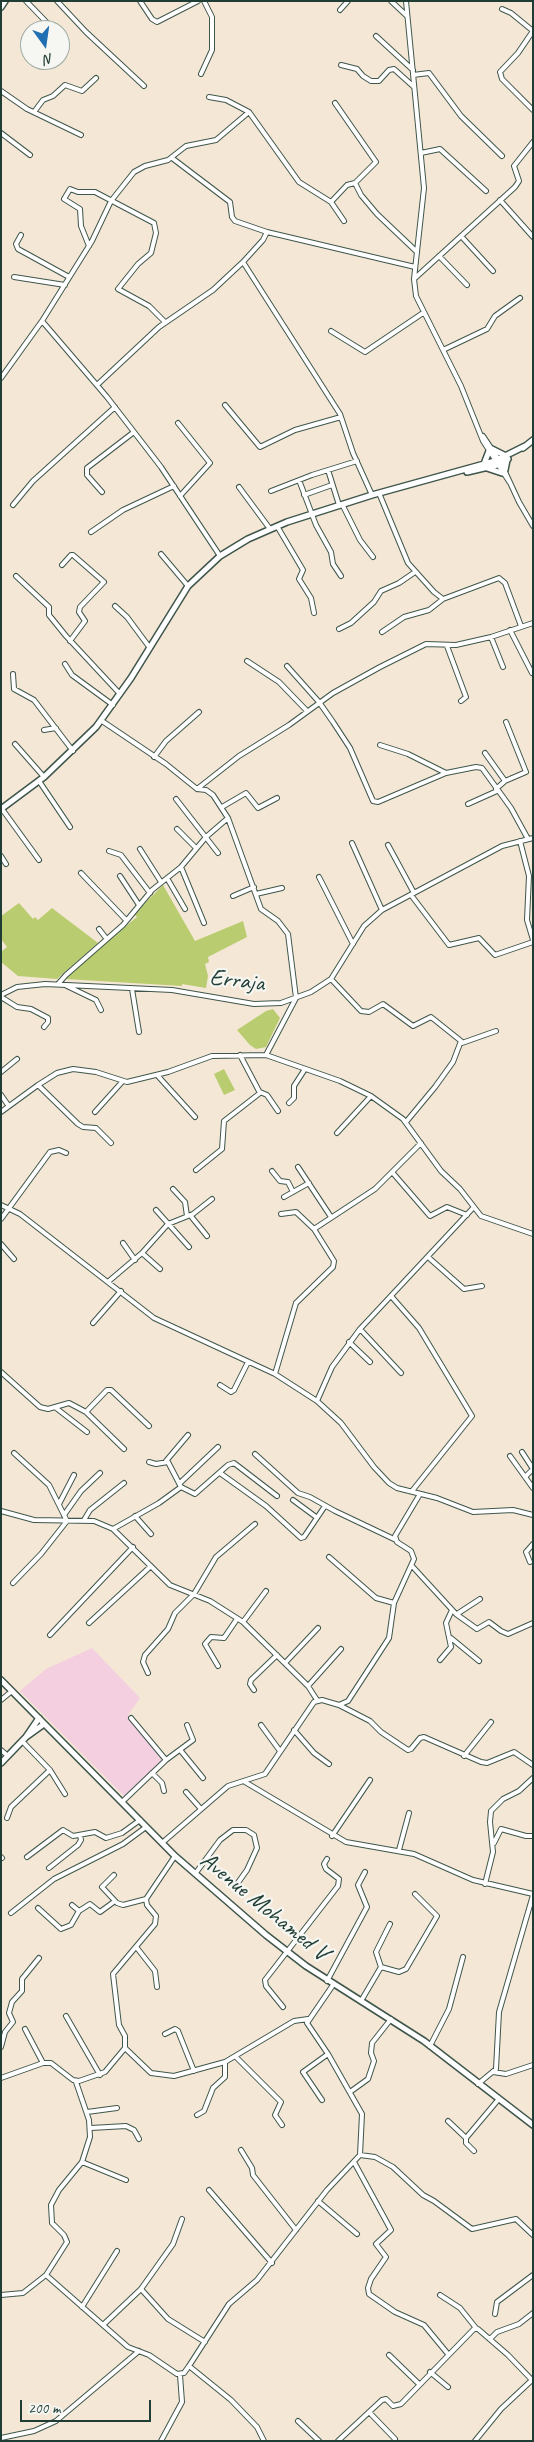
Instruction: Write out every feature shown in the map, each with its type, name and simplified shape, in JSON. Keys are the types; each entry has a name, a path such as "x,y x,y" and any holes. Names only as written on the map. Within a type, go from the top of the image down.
{"main road":[{"path":"1,7 5,1"},
{"path":"2,809 42,779 102,721 188,586 220,556 270,529 311,514 372,494 498,462 533,440"},
{"path":"485,466 491,450 507,458"},
{"path":"485,466 503,472 507,458"},
{"name":"Avenue Mohamed V","path":"1,1680 175,1856 287,1952 333,1985 391,2019 430,2046 477,2084 533,2125"},
{"path":"1,1763 24,1739 39,1718"},
{"path":"24,1739 44,1724"}],"street":[{"path":"26,1 44,20"},
{"path":"57,1 86,32 144,86"},
{"path":"140,1 152,19 157,22 198,1"},
{"path":"201,74 212,50 212,17 204,1"},
{"path":"340,10 348,1"},
{"path":"391,1 407,16"},
{"path":"406,1 424,196 414,279 416,296 422,313 443,350 482,436 533,526"},
{"path":"502,9 511,13 533,31 518,53 500,72 502,79 533,110"},
{"path":"376,36 413,73 429,73 461,116 502,156"},
{"path":"341,65 357,69 371,82 379,81 389,70 394,69 414,87"},
{"path":"34,112 43,100 53,96 65,85 82,91 96,78"},
{"path":"1,91 34,112 80,135"},
{"path":"209,97 226,100 249,112 296,178 331,202 344,221"},
{"path":"331,202 347,185 355,183 376,162 335,103"},
{"path":"2,374 42,321 65,285 89,246 111,201 121,186 139,168 172,158 186,146 216,140 249,112"},
{"path":"1,134 30,155"},
{"path":"414,279 518,184 514,166 533,142"},
{"path":"421,153 440,150 486,191"},
{"path":"172,158 230,202 232,217 235,221 268,232 415,267"},
{"path":"355,183 361,195 386,223 417,252"},
{"path":"89,246 81,226 80,208 65,201 65,195 71,189 78,192 95,192 155,226 151,252 138,264 118,289 149,306 165,322"},
{"path":"500,200 533,237"},
{"path":"97,385 165,322 213,290 243,262 268,232"},
{"path":"22,235 16,244 18,249 70,277"},
{"path":"460,236 494,271"},
{"path":"439,256 467,285"},
{"path":"243,262 342,417 348,441 372,494"},
{"path":"14,277 65,285"},
{"path":"443,350 484,332 490,327 495,316 520,298"},
{"path":"331,331 365,352 422,313"},
{"path":"42,321 115,406 174,486 220,556"},
{"path":"225,405 260,447 296,430 342,417"},
{"path":"14,505 33,481 115,406"},
{"path":"178,423 210,464 180,496"},
{"path":"102,492 87,475 87,468 134,432"},
{"path":"272,491 357,461"},
{"path":"328,470 340,505 362,544 372,557"},
{"path":"299,480 311,514 331,552 333,564 341,576"},
{"path":"304,495 332,485"},
{"path":"91,532 123,510 174,486"},
{"path":"239,487 270,529"},
{"path":"379,493 408,563 443,599"},
{"path":"277,526 303,570 299,579 311,598 314,612"},
{"path":"161,554 188,586"},
{"path":"62,565 70,555 73,555 104,582 80,607 79,612 85,620 70,641"},
{"path":"339,629 350,623 374,602 381,591 400,583 416,572"},
{"path":"16,576 49,607 49,615 70,641 120,694"},
{"path":"382,632 404,617 429,610 443,599 499,578 505,583 521,626"},
{"path":"115,606 127,617 150,648"},
{"path":"197,789 239,756 283,729 351,681 426,644 436,643 447,646 491,637 533,623"},
{"path":"510,630 532,673"},
{"path":"491,637 503,667"},
{"path":"447,646 466,697 461,701"},
{"path":"247,661 279,682 306,711"},
{"path":"65,664 72,675 113,705"},
{"path":"287,666 319,702 350,748 373,801 378,802 446,773 479,766 531,838 502,846 382,910 364,926 331,979 361,1011 368,1012 384,1004 413,1026 431,1017 462,1043"},
{"path":"13,674 14,689 31,697 73,751"},
{"path":"154,757 166,741 199,712"},
{"path":"102,721 197,789 209,792 222,807 228,818 263,912 278,921 288,934 296,998 266,1055"},
{"path":"506,722 526,772"},
{"path":"44,730 56,728"},
{"path":"15,744 42,779 70,827"},
{"path":"380,745 408,754 446,773"},
{"path":"484,752 505,781"},
{"path":"468,804 497,790 505,781 533,769"},
{"path":"222,807 246,793 258,808 277,798"},
{"path":"176,800 218,853"},
{"path":"2,809 39,860"},
{"path":"58,984 66,974 126,920 161,882 181,867 206,837 228,818"},
{"path":"177,829 196,848"},
{"path":"388,845 413,894 449,946 479,938 496,956 533,941 527,920 529,876 520,840"},
{"path":"352,843 382,910"},
{"path":"140,849 161,882"},
{"path":"109,851 121,855 150,893"},
{"path":"1,856 6,864"},
{"path":"181,867 204,922"},
{"path":"81,873 126,920"},
{"path":"120,876 139,905"},
{"path":"319,877 352,944"},
{"path":"167,878 185,909"},
{"path":"233,896 254,887"},
{"path":"256,894 282,888"},
{"path":"99,929 106,938"},
{"name":"Erraja","path":"1,996 26,986 58,984 172,990 254,1004 281,1003 296,998 331,979"},
{"path":"65,985 96,1000 101,1010"},
{"path":"132,989 139,1032"},
{"path":"1,996 17,1007 31,1009 48,1018 48,1022 44,1027"},
{"path":"406,1122 453,1062 462,1043 496,1030"},
{"path":"240,1055 260,1092 266,1095 278,1111"},
{"path":"1,1112 8,1105 57,1073 78,1069 96,1072 122,1082 157,1075 208,1056 266,1055 354,1086 370,1096 406,1122 474,1208 490,1221 533,1234"},
{"path":"1,1072 17,1059"},
{"path":"289,1104 294,1098 294,1086 305,1069"},
{"path":"157,1075 195,1117"},
{"path":"94,1112 122,1082"},
{"path":"38,1085 78,1124 83,1127 96,1128 111,1143"},
{"path":"196,1170 222,1149 223,1122 259,1095 260,1092"},
{"path":"1,1095 8,1105"},
{"path":"337,1133 370,1096"},
{"path":"314,1229 376,1189 421,1142"},
{"path":"1,1219 50,1152 60,1150 66,1153"},
{"path":"298,1167 331,1217"},
{"path":"272,1171 280,1181 288,1182 293,1192"},
{"path":"392,1172 430,1216 447,1207 467,1215"},
{"path":"284,1197 309,1183"},
{"path":"174,1189 185,1202 188,1215 207,1236"},
{"path":"109,1281 135,1260 168,1224 188,1215 212,1199"},
{"path":"1,1205 20,1214 109,1281 154,1318 274,1374 317,1401 341,1423 381,1476 397,1488 473,1512 513,1510 533,1515"},
{"path":"317,1401 332,1367 349,1342 474,1208"},
{"path":"156,1210 189,1247"},
{"path":"274,1374 296,1303 333,1267 334,1261 314,1229 296,1212 281,1214"},
{"path":"123,1242 135,1260"},
{"path":"1,1244 14,1259"},
{"path":"142,1253 160,1269"},
{"path":"428,1257 464,1289 482,1286"},
{"path":"93,1324 121,1291"},
{"path":"391,1296 419,1328 472,1416 412,1492"},
{"path":"360,1329 401,1374"},
{"path":"349,1342 370,1362"},
{"path":"220,1385 231,1392 234,1390 248,1362"},
{"path":"1,1372 40,1407 56,1408 73,1403 86,1412 124,1449"},
{"path":"86,1412 107,1390 111,1390 149,1426"},
{"path":"56,1408 87,1432"},
{"path":"149,1462 156,1464 166,1461 188,1435"},
{"path":"113,1529 159,1503 218,1447"},
{"path":"522,1452 533,1469 525,1477"},
{"path":"14,1453 49,1485 67,1521"},
{"path":"255,1454 294,1491 310,1497 396,1540 411,1552 414,1559 394,1603 387,1643 348,1701 339,1705"},
{"path":"510,1456 533,1488"},
{"path":"166,1461 180,1485 195,1494 230,1464 236,1464 277,1496"},
{"path":"64,1515 81,1491 100,1473"},
{"path":"220,1473 266,1506 301,1538 304,1537 325,1506"},
{"path":"59,1504 74,1475"},
{"path":"84,1520 90,1510 124,1484"},
{"path":"396,1540 395,1536 420,1494"},
{"path":"293,1500 316,1518"},
{"path":"1,1511 34,1520 94,1521 113,1529 170,1584 210,1601 243,1622 308,1686 317,1700 339,1705 370,1721 381,1732 408,1750 412,1749 420,1738 424,1737 464,1756 487,1763 516,1753 533,1765"},
{"path":"135,1516 151,1534"},
{"path":"13,1584 41,1554 67,1521"},
{"path":"148,1673 144,1662 146,1655 168,1629 175,1613 194,1594 216,1557 255,1524"},
{"path":"530,1562 526,1552 533,1544"},
{"path":"50,1634 133,1547"},
{"path":"328,1557 376,1598 394,1603"},
{"path":"89,1623 151,1566"},
{"path":"412,1566 452,1610 477,1629 490,1622 505,1634 533,1623"},
{"path":"243,1622 266,1591"},
{"path":"457,1614 480,1599"},
{"path":"440,1660 451,1647 451,1638 446,1623 452,1610"},
{"path":"218,1666 205,1644 214,1637 224,1638 236,1619"},
{"path":"285,1663 318,1628"},
{"path":"451,1638 479,1662"},
{"path":"308,1686 341,1649"},
{"path":"254,1690 250,1680 277,1655"},
{"path":"1,1700 12,1691"},
{"path":"162,1843 228,1786 265,1774 294,1730 317,1700"},
{"path":"130,1718 166,1760"},
{"path":"464,1756 490,1722"},
{"path":"122,1802 166,1760 181,1751 194,1738 187,1725"},
{"path":"261,1725 280,1751"},
{"path":"294,1730 314,1753 329,1764"},
{"path":"24,1739 50,1770 65,1794"},
{"path":"1,1750 8,1756"},
{"path":"181,1751 203,1778"},
{"path":"7,1818 11,1807 50,1770"},
{"path":"152,1773 162,1783 164,1791"},
{"path":"484,1883 492,1861 491,1812 499,1802 519,1790 533,1778"},
{"path":"332,1836 370,1780"},
{"path":"245,1782 332,1836 353,1845 399,1850 414,1854 473,1880 533,1894 499,2012 497,2065 493,2072 477,2084"},
{"path":"186,1792 201,1809"},
{"path":"399,1850 409,1813"},
{"path":"27,1857 62,1830 73,1836 96,1832 106,1838 122,1832 140,1820"},
{"path":"11,1913 54,1880 123,1844 146,1827"},
{"path":"493,1845 501,1829 533,1836"},
{"path":"195,1874 220,1840 233,1830 246,1830 254,1835 257,1848 247,1870 237,1884"},
{"path":"49,1868 78,1845 81,1840 80,1834"},
{"path":"114,1875 102,1887 114,1901 123,1904 146,1899 175,1856"},
{"path":"283,2007 266,1986 265,1980 340,1881 326,1869 324,1864 327,1859"},
{"path":"327,1981 367,1906 358,1885 366,1872"},
{"path":"380,1969 398,1972 406,1968 437,1916 415,1894"},
{"path":"76,2082 100,2075 125,2048 125,2036 119,2026 113,1978 157,1920 146,1899"},
{"path":"38,1908 61,1929 71,1925 79,1911 90,1904 100,1912 114,1901"},
{"path":"72,1905 79,1911"},
{"path":"361,2001 380,1969 376,1952 390,1924"},
{"path":"137,1948 155,1971 157,1987"},
{"path":"430,2046 449,2009 463,1957"},
{"path":"1,2047 5,2032 13,2023 9,2014 12,2002 21,1992 21,1980 39,1958"},
{"path":"160,2441 182,2402 180,2375 189,2366 235,2297 257,2280 272,2263 318,2201 360,2155 363,2117 328,2054 307,2026 308,2019 333,1985"},
{"path":"66,2016 100,2075"},
{"path":"125,2048 151,2072 174,2076 225,2062 294,2020 308,2019"},
{"path":"350,2092 368,2078 374,2062 371,2054 372,2042 391,2019"},
{"path":"1,2027 5,2032"},
{"path":"25,2029 43,2063"},
{"path":"165,2034 172,2030 178,2031 194,2071"},
{"path":"322,2100 303,2071 328,2054"},
{"path":"236,2056 281,2102 281,2106 275,2115 282,2125"},
{"path":"197,2115 204,2111 213,2088 225,2077 225,2062"},
{"path":"1,2078 43,2063 55,2064 76,2082 91,2128 82,2162 59,2190 51,2205 52,2223 64,2235 67,2242 46,2275 23,2293 1,2295"},
{"path":"493,2072 506,2074 533,2065"},
{"path":"466,2138 498,2100"},
{"path":"87,2112 117,2108"},
{"path":"448,2121 466,2138 466,2143 474,2151"},
{"path":"91,2128 126,2126 134,2130 139,2139"},
{"path":"241,2150 257,2181 296,2230"},
{"path":"360,2155 375,2157 393,2167 423,2196 434,2200 472,2228 516,2219 533,2234"},
{"path":"82,2162 126,2180"},
{"path":"354,2162 391,2230 376,2244 386,2257 371,2279 368,2288 369,2294 395,2312 424,2324 448,2354"},
{"path":"210,2190 272,2263"},
{"path":"318,2201 357,2234"},
{"path":"103,2325 141,2289 173,2244 182,2219"},
{"path":"82,2307 117,2251"},
{"path":"46,2275 128,2347 139,2351 180,2375"},
{"path":"495,2314 497,2302 533,2275"},
{"path":"141,2289 168,2319 205,2342"},
{"path":"440,2295 460,2308 476,2328 532,2380 501,2409 475,2441"},
{"path":"490,2340 498,2332 520,2324 533,2313"},
{"path":"338,2441 384,2399 393,2406 398,2406 476,2328"},
{"path":"1,2438 34,2431 56,2421 139,2351"},
{"path":"389,2355 418,2384"},
{"path":"189,2366 231,2400 257,2427 264,2440"},
{"path":"430,2372 448,2387"},
{"path":"369,2412 395,2439"},
{"path":"298,2421 319,2441"}],"shaded area":[{"path":"92,1648 140,1698 128,1715 164,1759 126,1798 20,1691 46,1669"}],"green space":[{"path":"163,885 195,941 243,921 247,937 208,957 209,962 205,964 208,976 206,988 182,984 182,986 65,979 95,951 137,917 134,914"},
{"path":"19,903 33,919 35,917 38,920 52,908 98,943 57,979 18,976 1,962 1,952 7,947 1,939 1,916"},
{"path":"273,1009 280,1018 266,1047 256,1049 237,1030 266,1011"},
{"path":"224,1069 235,1090 224,1095 214,1074"}]}
